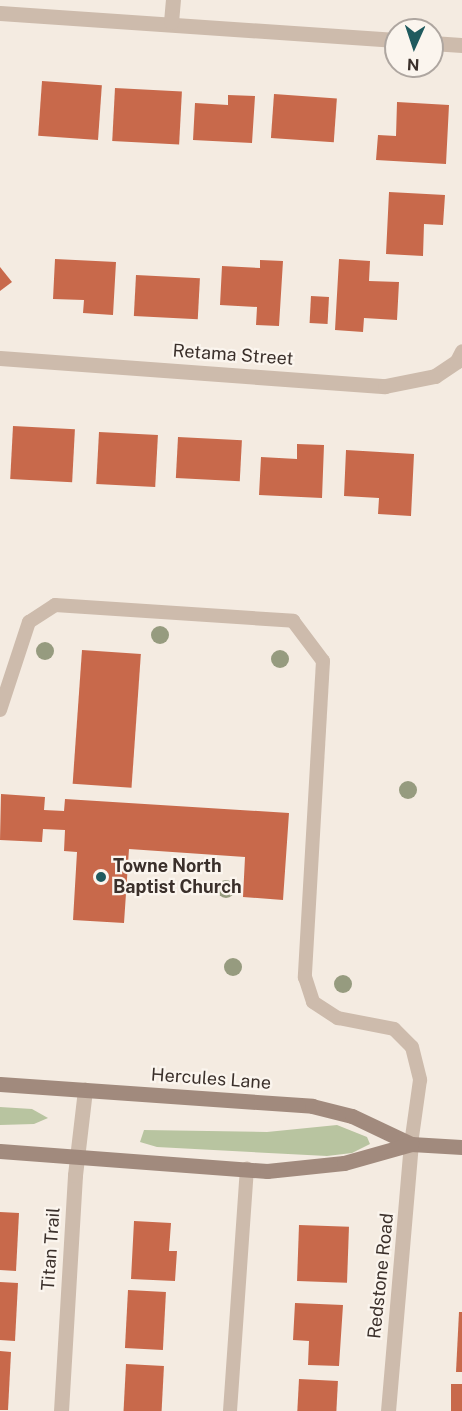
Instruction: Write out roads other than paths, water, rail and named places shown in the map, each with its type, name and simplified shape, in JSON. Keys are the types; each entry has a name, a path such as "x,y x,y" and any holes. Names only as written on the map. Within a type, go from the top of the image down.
{"street":[{"path":"171,22 173,0"},
{"path":"0,13 171,22 384,39"},
{"path":"444,44 462,45"},
{"name":"Retama Street","path":"0,358 385,386 435,376 459,356"},
{"name":"Hercules Lane","path":"0,1084 312,1106 352,1116 411,1144 462,1147"},
{"name":"Titan Trail","path":"61,1411 79,1155 86,1090"},
{"name":"Hercules Lane","path":"0,1151 247,1169 307,1169 369,1159 411,1144"},
{"name":"Redstone Road","path":"388,1411 411,1144"}],"lane":[{"path":"0,710 29,622 55,605 293,621 323,661 305,977 313,1002 338,1018 394,1029 412,1047 420,1080 411,1144"},
{"path":"230,1411 247,1169"}],"place":[{"name":"Towne North Baptist Church","path":"101,877"}]}
